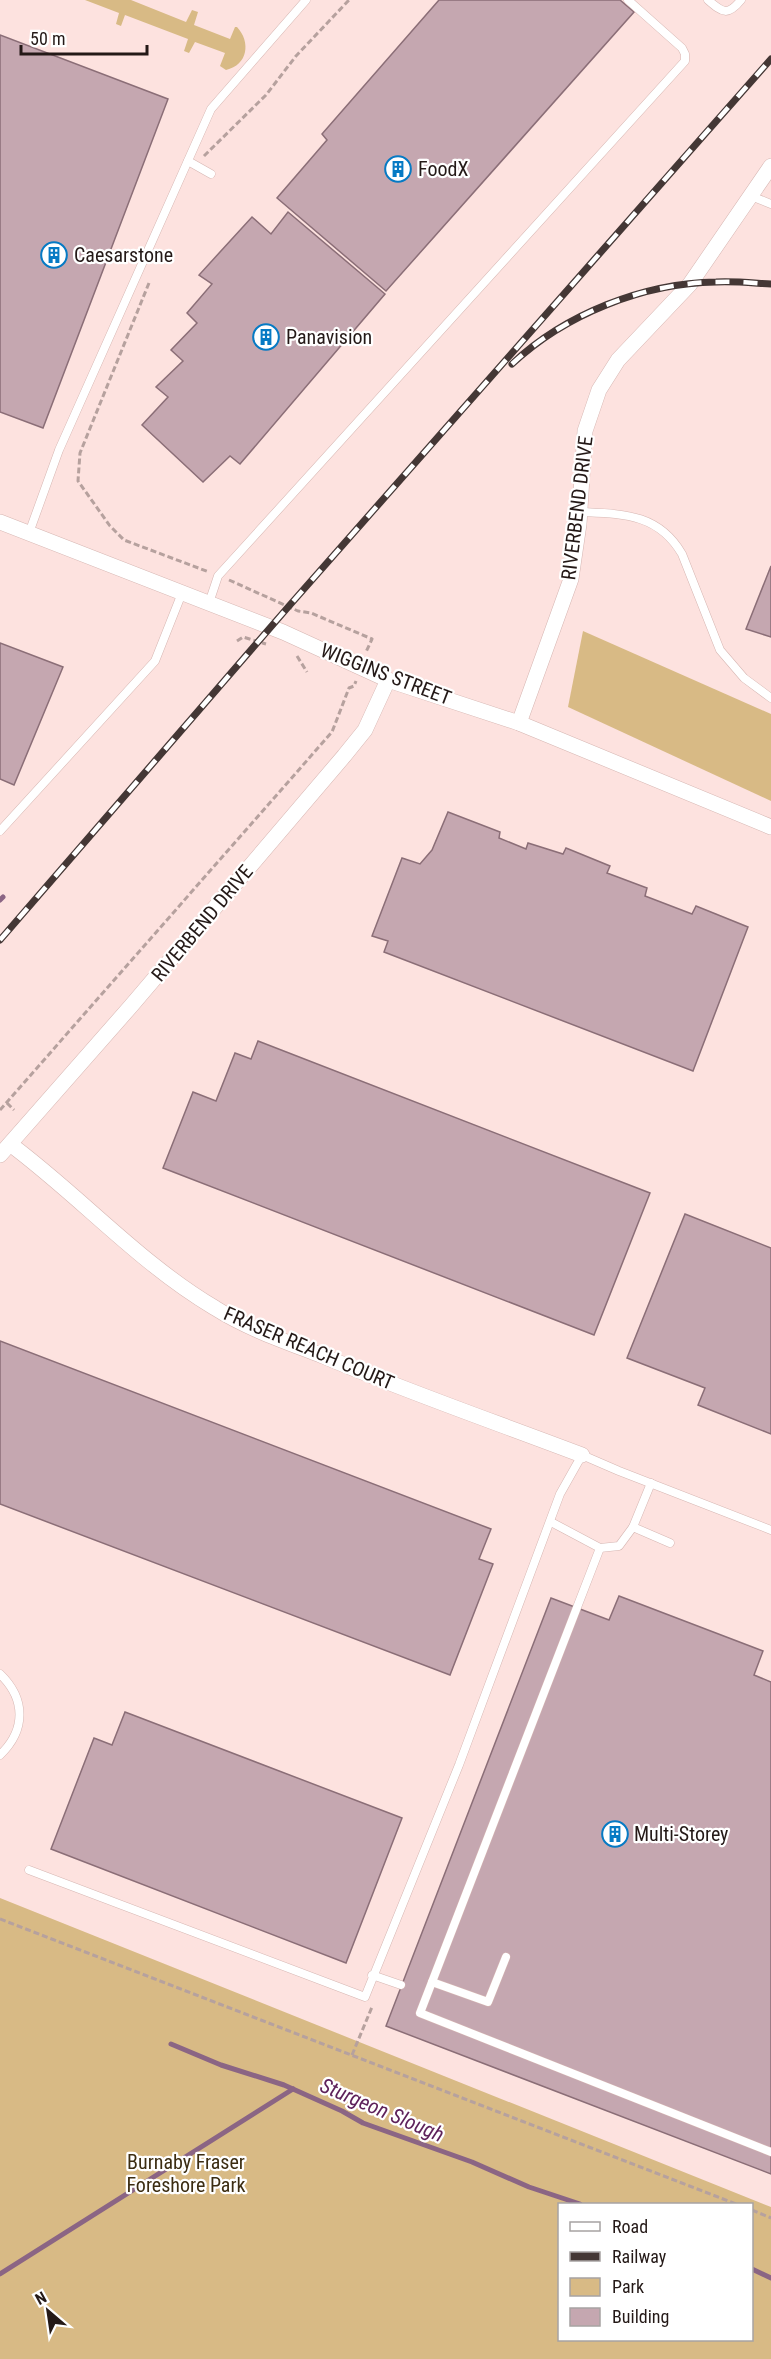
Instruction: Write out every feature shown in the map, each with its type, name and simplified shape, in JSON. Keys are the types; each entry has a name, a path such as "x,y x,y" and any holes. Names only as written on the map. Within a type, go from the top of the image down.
{"street":[{"name":"RIVERBEND DRIVE","path":"519,723 571,579 580,512 585,430 599,390 618,360 690,284 771,166"},
{"name":"WIGGINS STREET","path":"0,522 283,632 388,680 519,723 771,827"},
{"name":"RIVERBEND DRIVE","path":"5,1149 131,1006 344,756 365,730 388,680"},
{"name":"FRASER REACH COURT","path":"5,1149 32,1160 150,1263 216,1309 253,1328 347,1366 582,1455"}],"lane":[{"path":"29,533 59,450 211,109 306,0"},
{"path":"209,603 218,576 685,61 682,48 628,0"},
{"path":"708,0 719,10 727,12 734,9 741,0"},
{"path":"188,161 211,174"},
{"path":"752,196 771,204"},
{"path":"580,512 630,515 663,530 675,541 720,650 744,678 771,698"},
{"path":"0,831 155,661 182,593"},
{"path":"29,1870 365,1996 459,1765 560,1494 582,1455 771,1530"},
{"path":"551,1522 600,1548 619,1546 633,1527 651,1483"},
{"path":"633,1527 670,1543"},
{"path":"600,1548 420,2013 771,2152"},
{"path":"0,1674 20,1701 18,1727 8,1747 0,1755"},
{"path":"432,1982 488,2002 506,1957"},
{"path":"372,1975 401,1985"}],"path":[{"path":"197,165 266,95 296,56 350,0"},
{"path":"149,281 80,453 78,481 110,526 124,540 218,576 298,612 311,614 372,639 366,651"},
{"path":"237,641 243,637 273,646"},
{"path":"295,653 307,672"},
{"path":"0,1110 332,732 349,688 354,686"},
{"path":"7,1103 14,1110"},
{"path":"0,1919 731,2203"},
{"path":"352,2055 383,1979"},
{"path":"753,2210 771,2218"}],"green space":[{"path":"85,0 131,0 186,22 192,10 198,12 194,25 230,39 237,27 244,39 243,58 226,70 220,66 225,53 195,42 189,53 184,51 188,39 125,15 121,26 116,24 119,13"},
{"path":"583,631 771,714 771,801 568,707"},
{"name":"Burnaby Fraser Foreshore Park","path":"0,1898 771,2207 771,2359 0,2359"}],"building":[{"name":"FoodX","path":"439,0 620,0 634,12 386,291 277,198 327,140 322,134"},
{"name":"Caesarstone","path":"0,35 168,99 43,428 0,412"},
{"name":"Panavision","path":"288,212 385,294 240,464 230,456 203,482 142,425 168,397 156,387 183,361 171,350 197,323 187,313 212,284 199,275 252,217 271,234"},
{"path":"771,566 771,637 746,629"},
{"path":"0,643 63,667 14,785 0,779"},
{"path":"448,812 500,832 499,838 526,849 528,843 563,854 566,848 610,866 607,873 647,888 645,896 692,914 696,906 748,927 693,1071 384,952 388,941 372,936 402,858 420,864 432,850"},
{"path":"258,1041 650,1193 594,1335 163,1168 193,1092 216,1101 235,1053 251,1059"},
{"path":"685,1214 771,1248 771,1434 698,1405 705,1388 627,1358"},
{"path":"0,1341 491,1529 479,1559 493,1564 450,1675 0,1504"},
{"name":"Multi-Storey","path":"619,1596 763,1651 754,1675 771,1682 771,2174 386,2026 551,1598 609,1620"},
{"path":"125,1712 402,1818 346,1963 51,1849 94,1738 112,1745"}],"waterway":[{"path":"0,900 3,897"},
{"name":"Sturgeon Slough","path":"171,2044 221,2065 284,2085 363,2123 472,2162 529,2187 577,2203"},
{"path":"0,2274 293,2089"},
{"name":"Sturgeon Slough","path":"753,2269 771,2278"}],"railway":[{"path":"0,940 289,606 771,59"},
{"path":"512,364 556,330 581,316 634,295 689,284 730,282 771,284"}],"place":[{"name":"FoodX","path":"398,169"},
{"name":"Caesarstone","path":"54,255"},
{"name":"Panavision","path":"266,337"},
{"name":"Multi-Storey","path":"615,1834"}]}
